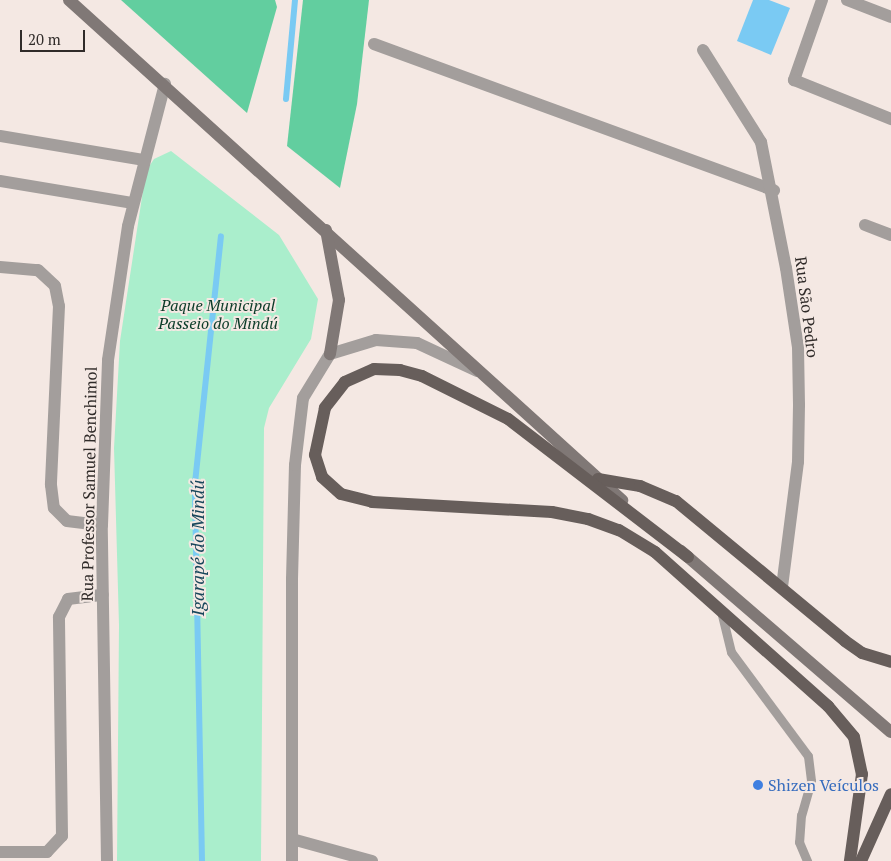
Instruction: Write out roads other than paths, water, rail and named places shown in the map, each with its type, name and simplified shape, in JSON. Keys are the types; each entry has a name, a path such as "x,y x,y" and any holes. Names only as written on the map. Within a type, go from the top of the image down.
{"main road":[{"path":"69,0 229,140 285,194 598,479 891,732"},
{"path":"326,230 340,300 330,354"},
{"path":"688,557 508,419 422,376 400,370 374,369 345,382 325,408 315,455 322,476 341,494 372,502 552,512 588,519 638,541 721,611 828,706 854,737 862,774 850,861"},
{"path":"598,479 640,486 676,501 856,649 891,662"},
{"path":"861,861 891,794"}],"street":[{"path":"822,0 794,80 891,119"},
{"path":"848,0 891,17"},
{"path":"374,44 774,190"},
{"name":"Rua São Pedro","path":"703,50 756,130 774,190 798,347 797,471 782,587"},
{"name":"Rua Professor Samuel Benchimol","path":"107,861 102,525 108,360 133,203 142,160 164,84"},
{"path":"0,136 142,160"},
{"path":"0,181 133,203"},
{"path":"865,225 891,235"},
{"path":"0,267 38,270 55,286 59,306 51,485 54,508 67,521 102,525"},
{"path":"292,861 292,579 297,438 303,398 330,354 376,340 402,340 432,349 480,372"},
{"path":"0,852 47,852 62,836 59,617 68,599 103,595"},
{"path":"292,839 372,861"}],"lane":[{"path":"721,611 731,652 808,756 811,781 801,815 799,842 807,861"}],"water":[{"path":"753,0 769,0 790,8 771,55 737,41"}],"waterway":[{"name":"Igarapé do Mindú","path":"286,99 295,0"},
{"name":"Igarapé do Mindú","path":"202,861 195,483 221,236"}],"place":[{"name":"Shizen Veículos","path":"758,785"}],"park label":[{"name":"Paque Municipal Passeio do Mindú","path":"218,314"}]}
